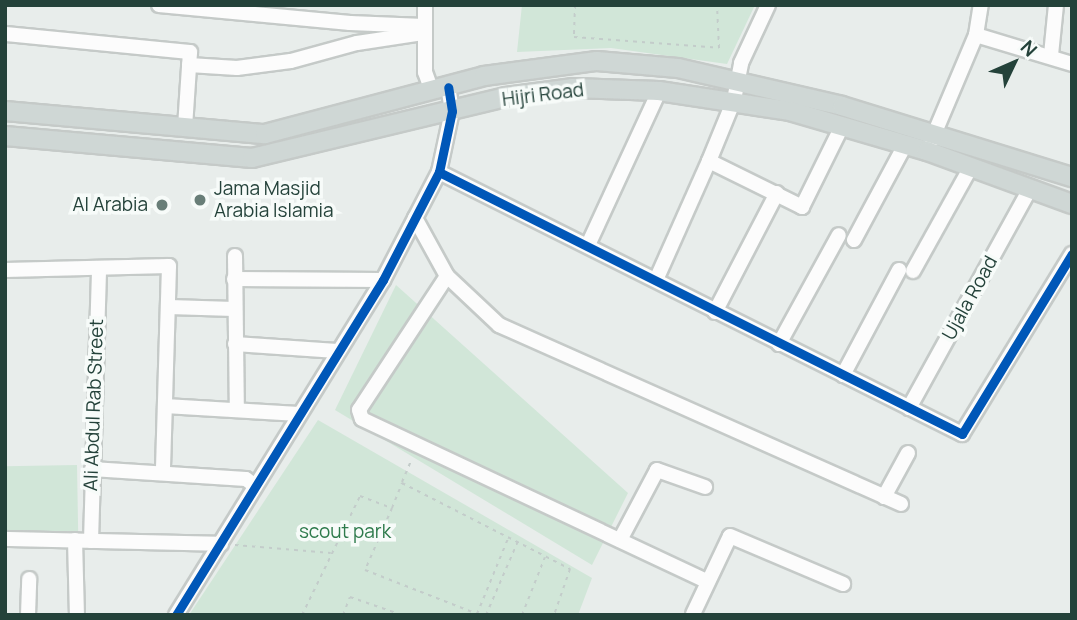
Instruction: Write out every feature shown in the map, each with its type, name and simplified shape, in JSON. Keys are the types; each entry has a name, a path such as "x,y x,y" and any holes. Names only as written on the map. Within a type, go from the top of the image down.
{"main road":[{"name":"Hijri Road","path":"5,111 265,134 440,89 556,63 597,61 678,68 738,82 935,132 1066,175"},
{"name":"Hijri Road","path":"5,136 252,158 452,111 573,88 659,91 734,100 842,126 927,151 1072,204"},
{"path":"1052,197 1066,175"}],"street":[{"path":"159,5 290,11 424,29"},
{"path":"176,615 383,280 439,172 452,111 440,89 425,72 425,5"},
{"path":"656,280 734,100 741,63 768,5"},
{"path":"927,151 976,35 981,5"},
{"path":"1051,55 1056,5"},
{"path":"189,65 237,68 291,61 424,29"},
{"path":"5,34 190,52 185,127"},
{"path":"976,35 1051,55 1072,64"},
{"path":"588,245 659,91"},
{"path":"709,161 802,207 842,126"},
{"path":"854,240 905,145"},
{"path":"843,375 971,167"},
{"path":"439,172 962,434 1072,254"},
{"name":"Ujala Road","path":"909,408 1030,189"},
{"path":"715,312 777,193"},
{"path":"415,218 447,276 499,325 901,504"},
{"path":"779,344 839,235"},
{"path":"235,256 236,409"},
{"path":"5,270 99,270 169,266 163,472"},
{"name":"Ali Abdul Rab Street","path":"91,541 99,270"},
{"path":"447,276 359,410 362,419 708,582"},
{"path":"234,279 383,280"},
{"path":"169,307 234,309"},
{"path":"235,344 337,351"},
{"path":"165,406 299,414"},
{"path":"884,496 908,453"},
{"path":"92,469 246,480 255,485"},
{"path":"620,540 657,470 705,487"},
{"path":"693,614 727,539 735,536 843,584"},
{"path":"5,539 221,544"},
{"path":"75,540 77,615"},
{"path":"28,615 29,579"}],"path":[{"path":"575,5 574,37 719,48 717,5"},
{"path":"418,445 365,570 477,614 509,535"},
{"path":"402,483 519,540 570,569 554,615"},
{"path":"302,615 360,496 392,508"},
{"path":"486,615 519,540"},
{"path":"221,544 332,553"},
{"path":"522,615 545,556"},
{"path":"343,615 350,597 402,615"}],"green space":[{"path":"522,5 755,5 727,64 611,48 517,52"},
{"path":"396,285 628,493 592,565 335,410"},
{"name":"scout park","path":"318,420 592,578 578,615 189,615"},
{"path":"77,465 78,532 6,533 5,466"}],"cycle path":[{"path":"176,615 383,280 439,172 452,111 448,87"},
{"path":"439,172 962,434 1072,254"}],"place":[{"name":"Jama Masjid Arabia Islamia","path":"200,200"},
{"name":"Al Arabia","path":"162,205"}]}
